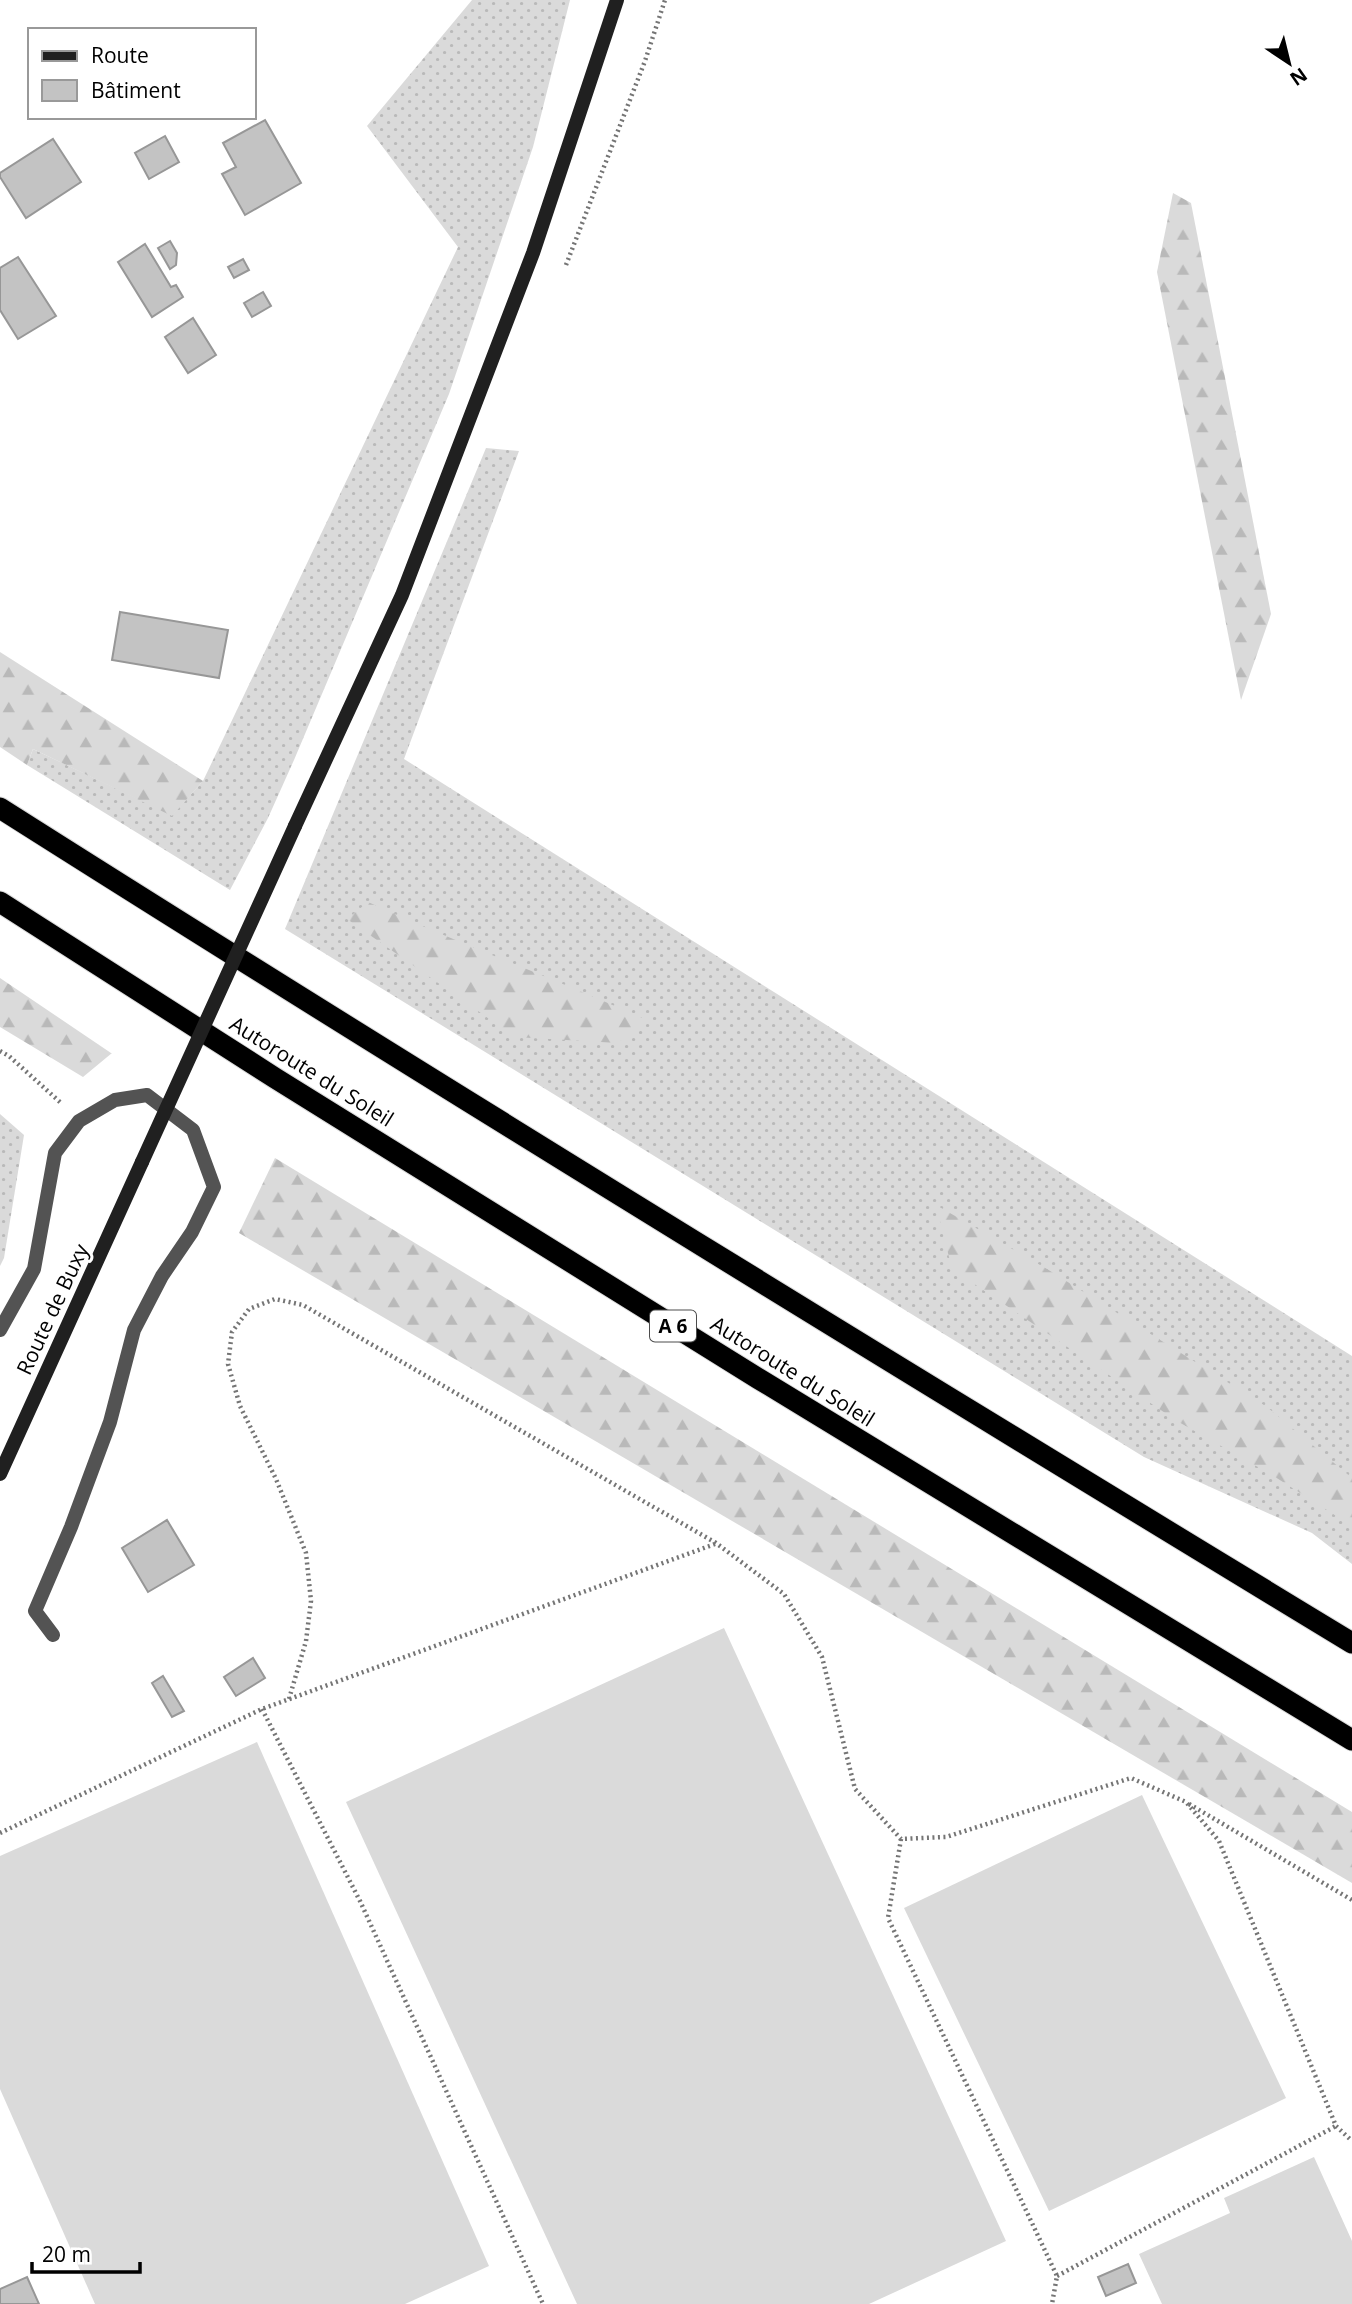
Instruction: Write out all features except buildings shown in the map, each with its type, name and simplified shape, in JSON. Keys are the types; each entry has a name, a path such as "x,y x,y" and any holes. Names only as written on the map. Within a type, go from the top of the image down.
{"highway":[{"path":"0,808 314,1007 798,1307 1352,1643"},
{"name":"Autoroute du Soleil","path":"0,902 275,1078 759,1379 1352,1740"}],"main road":[{"name":"Route de Buxy","path":"0,1474 402,595 533,253 617,0"}],"street":[{"path":"0,1330 34,1269 55,1153 79,1121 115,1100 146,1095 193,1130 214,1187 192,1232 162,1276 134,1330 110,1422 71,1527 35,1611 53,1635"}],"path":[{"path":"566,265 645,61 665,0"},
{"path":"0,1051 9,1056 79,1121"},
{"path":"289,1699 308,1628 311,1601 306,1553 276,1479 240,1406 228,1364 232,1332 249,1309 275,1299 303,1305 716,1543 784,1594 822,1657 855,1789 901,1839 946,1837 1131,1778 1186,1802 1352,1900"},
{"path":"0,1833 262,1709 716,1543"},
{"path":"262,1709 360,1901 543,2304"},
{"path":"1186,1802 1219,1841 1336,2126 1352,2141"},
{"path":"901,1839 888,1918 1057,2276 1052,2304"},
{"path":"1057,2276 1336,2126"}],"green space":[{"path":"472,0 570,0 533,147 449,394 294,760 268,818 230,890 27,765 33,749 172,815 203,781 458,247 367,126"},
{"path":"1173,193 1191,203 1271,614 1241,700 1157,272"},
{"path":"486,448 519,451 404,759 1352,1356 1352,1564 1312,1533 1144,1457 285,929"},
{"path":"0,652 203,781 172,816 33,749 27,765 0,747"},
{"path":"368,902 647,1020 618,1043 515,1037 347,919"},
{"path":"0,978 112,1053 83,1077 0,1027"},
{"path":"0,1114 24,1135 4,1258 0,1266"},
{"path":"275,1158 1352,1812 1352,1883 239,1233"},
{"path":"936,1205 1047,1269 1267,1407 1352,1478 1352,1526 1272,1475 1177,1421 952,1269"},
{"path":"724,1628 1006,2241 869,2304 577,2304 346,1802"},
{"path":"257,1742 489,2266 405,2304 95,2304 0,2089 0,1856"},
{"path":"1142,1795 1286,2098 1049,2211 904,1908"},
{"path":"1314,2157 1352,2241 1352,2304 1162,2304 1139,2254 1230,2213 1224,2198"}]}
